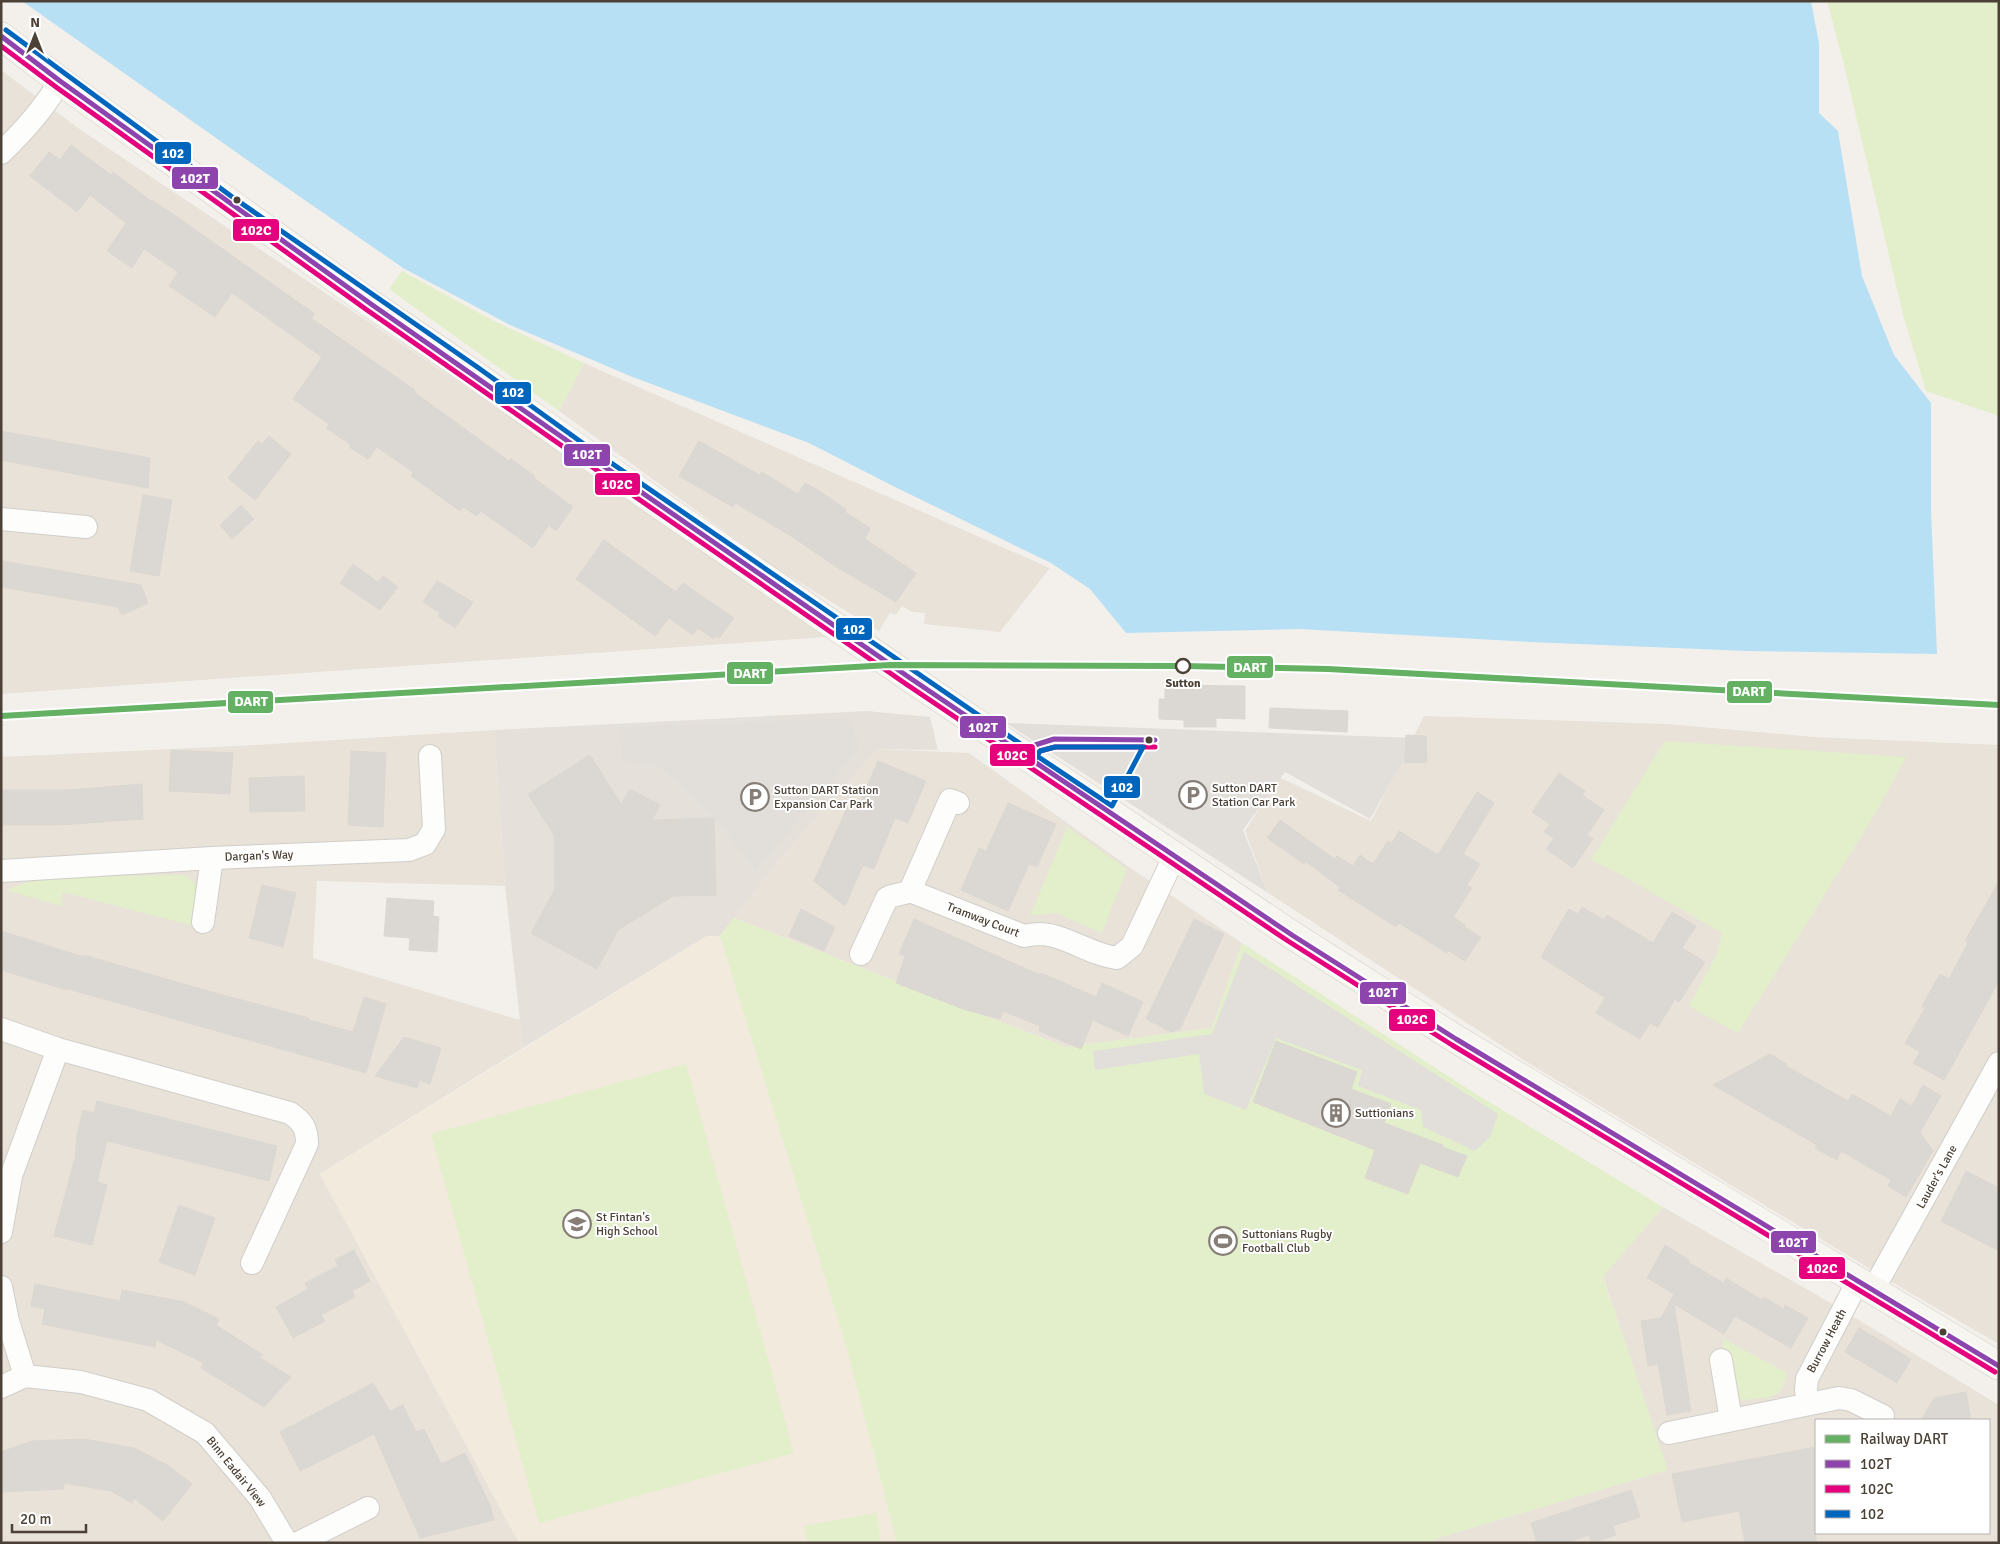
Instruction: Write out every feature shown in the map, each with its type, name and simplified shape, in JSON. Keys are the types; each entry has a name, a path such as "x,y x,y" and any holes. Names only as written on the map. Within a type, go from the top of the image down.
{"main road":[{"path":"1,36 60,81 371,304 910,678 1174,857 1435,1026 1999,1366"}],"street":[{"path":"1,153 27,128 60,81"},
{"path":"1,519 86,527"},
{"name":"Dargan's Way","path":"1,871 212,858 409,850 425,844 434,829 430,756"},
{"path":"861,954 887,898 910,891 950,800 958,803"},
{"name":"Tramway Court","path":"910,891 1024,936 1039,934 1053,936 1105,957 1117,958 1132,946 1174,857"},
{"path":"203,922 212,858"},
{"path":"1,1029 58,1049 282,1110 302,1121 306,1130 307,1144 252,1263"},
{"path":"1,1232 11,1176 58,1049"},
{"name":"Lauder's Lane","path":"1865,1286 1999,1063"},
{"name":"Burrow Heath","path":"1808,1404 1807,1379 1865,1286"},
{"path":"1,1287 8,1321 25,1376 1,1387"},
{"path":"1721,1360 1731,1420"},
{"name":"Binn Eadair View","path":"25,1376 82,1382 148,1400 205,1433 260,1498 288,1543"},
{"path":"1668,1433 1838,1398 1851,1400 1883,1416"},
{"path":"298,1543 368,1508"}],"shaded area":[{"path":"1,70 78,128 840,636 1,694"},
{"path":"584,363 1050,568 1000,632 924,624 925,613 912,612 902,606 896,615 890,613 879,631 771,565 559,411"},
{"path":"867,711 930,717 938,750 878,749 781,858 720,936 707,936 523,1048 505,886 494,730"},
{"path":"1424,716 1668,724 1814,737 1999,745 1999,1344 1912,1294 1530,1064 1268,893 1245,831 1279,777 1371,821"},
{"name":"Sutton DART Station Expansion Car Park","path":"849,718 860,748 756,871 722,827 660,767 621,760 620,727"},
{"name":"Sutton DART Station Car Park","path":"1006,723 1416,738 1370,819 1285,772 1243,830 1268,893"},
{"path":"494,730 505,886 317,881 313,958 520,1020 523,1048 320,1174 519,1543 1,1543 1,757 256,745"},
{"path":"878,749 969,753 1129,867 1242,943 1212,1028 1066,1047 734,918 781,858"},
{"name":"St Fintan's High School","path":"707,936 720,936 845,1342 897,1543 519,1543 320,1174"},
{"path":"1244,952 1498,1114 1490,1137 1475,1151 1423,1127 1421,1110 1358,1086 1362,1070 1276,1038 1246,1110 1204,1094 1199,1054 1095,1070 1093,1051 1212,1034"},
{"path":"1663,1207 1829,1302 1999,1405 1999,1543 1435,1543 1434,1539 1667,1470 1603,1276"}],"green space":[{"path":"1827,1 1999,1 1999,416 1926,391 1903,315"},
{"path":"402,271 492,320 584,363 559,411 389,289"},
{"path":"1665,741 1906,757 1875,814 1738,1033 1689,1006 1717,954 1722,933 1622,875 1591,860"},
{"path":"1067,827 1127,869 1102,933 1056,913 1030,916"},
{"path":"185,875 192,880 199,891 198,927 63,892 61,906 6,890 42,877"},
{"name":"Suttonians Rugby Football Club","path":"734,918 1066,1047 1212,1028 1242,943 1476,1094 1663,1207 1603,1277 1668,1470 1434,1539 1435,1543 897,1543 845,1342 720,936"},
{"path":"686,1064 794,1453 539,1523 431,1134"},
{"path":"1722,1338 1787,1373 1779,1392 1764,1398 1735,1399"},
{"path":"876,1513 881,1543 807,1543 804,1526"}],"water":[{"path":"22,1 1811,1 1819,43 1819,113 1838,131 1862,276 1894,355 1931,403 1931,510 1937,654 1747,651 1530,642 1300,629 1126,633 1090,589 1051,563 809,443 630,376 510,325 403,268"}],"building":[{"path":"71,145 111,175 113,172 151,201 173,214 315,314 311,318 415,390 414,392 509,461 511,459 535,476 534,478 573,507 556,531 549,525 533,548 481,511 477,516 463,507 460,511 411,476 413,472 377,447 368,459 349,447 351,445 326,428 329,424 293,399 322,357 232,293 215,317 169,286 178,272 144,249 132,268 107,251 126,223 90,195 77,212 30,176 49,152 60,160"},
{"path":"1,431 150,458 148,488 1,460"},
{"path":"269,436 291,454 255,500 228,478 258,441 262,444"},
{"path":"699,441 760,475 762,472 798,494 805,483 846,509 845,512 870,528 865,539 916,573 896,602 835,566 754,514 735,503 733,507 679,476"},
{"path":"143,495 172,500 159,576 130,571"},
{"path":"241,505 254,519 232,539 220,525"},
{"path":"604,540 676,592 683,583 734,618 719,638 716,636 714,639 698,628 693,635 669,618 655,636 576,579"},
{"path":"3,561 141,585 148,603 122,615 118,607 1,587"},
{"path":"353,564 378,582 383,576 398,587 380,610 340,583"},
{"path":"437,581 473,602 455,628 438,616 440,613 423,602"},
{"path":"1165,685 1245,686 1245,719 1216,718 1216,727 1184,727 1184,720 1159,719 1159,699 1165,699"},
{"path":"1270,708 1348,711 1347,732 1269,728"},
{"path":"1406,735 1426,736 1427,762 1405,763"},
{"path":"171,750 233,753 230,794 169,791"},
{"path":"351,751 386,753 383,827 348,825"},
{"path":"590,755 621,804 630,789 660,805 652,820 714,818 716,895 673,896 618,930 597,969 531,933 555,889 554,835 528,794"},
{"path":"878,761 926,781 908,823 895,818 874,869 863,865 845,906 814,881 847,808 856,812"},
{"path":"1559,773 1585,791 1582,795 1604,810 1587,835 1593,839 1573,868 1546,849 1554,838 1544,832 1550,824 1532,812"},
{"path":"304,776 305,811 250,812 249,778"},
{"path":"142,784 143,819 60,825 1,825 1,790 70,790"},
{"path":"1477,792 1494,803 1463,854 1480,864 1467,885 1472,888 1453,917 1465,925 1464,927 1481,937 1465,961 1449,951 1447,953 1399,923 1396,927 1338,890 1340,887 1305,861 1304,864 1267,838 1280,820 1335,859 1337,856 1353,866 1360,855 1373,864 1388,841 1392,843 1399,831 1438,855"},
{"path":"1008,803 1056,824 1037,867 1029,864 1008,911 961,890 979,848 986,851"},
{"path":"1999,881 1999,981 1944,1080 1913,1063 1920,1052 1905,1043 1925,1008 1922,1006 1940,974 1949,979 1968,943 1965,941"},
{"path":"262,885 296,893 283,947 249,938"},
{"path":"387,898 434,901 433,916 439,917 437,952 409,950 410,938 384,936"},
{"path":"1582,907 1604,920 1607,915 1653,943 1672,912 1696,926 1682,948 1705,962 1679,1002 1675,999 1658,1027 1650,1023 1640,1039 1596,1013 1605,998 1541,957 1569,909 1578,914"},
{"path":"801,909 835,927 824,951 789,936"},
{"path":"914,919 1040,975 1041,973 1096,997 1102,983 1143,1002 1128,1036 1093,1020 1081,1049 1039,1031 1040,1026 1003,1011 1000,1019 966,1010 896,983 905,956 899,954"},
{"path":"1194,919 1224,934 1180,1029 1171,1032 1146,1019"},
{"path":"1,931 84,957 84,955 353,1032 364,997 386,1004 366,1073 1,970"},
{"path":"404,1037 441,1048 430,1084 419,1080 417,1088 375,1076"},
{"name":"Suttionians","path":"1276,1041 1357,1072 1351,1089 1391,1104 1384,1123 1467,1156 1458,1177 1420,1163 1408,1194 1365,1178 1375,1150 1253,1102"},
{"path":"1770,1054 1787,1064 1786,1066 1848,1101 1852,1094 1891,1116 1900,1099 1912,1106 1923,1085 1941,1096 1920,1132 1933,1151 1906,1197 1888,1186 1891,1180 1841,1151 1837,1160 1815,1148 1817,1145 1713,1085"},
{"path":"97,1101 277,1146 269,1181 107,1141 97,1182 107,1185 92,1245 54,1236 75,1158 77,1135 83,1110 94,1113"},
{"path":"1966,1171 1999,1188 1999,1251 1941,1221"},
{"path":"179,1205 215,1218 195,1275 159,1262"},
{"path":"1665,1245 1689,1260 1688,1262 1724,1283 1726,1278 1762,1300 1764,1297 1784,1309 1785,1305 1808,1318 1791,1348 1735,1316 1724,1334 1674,1304 1691,1411 1667,1415 1658,1364 1648,1366 1641,1321 1661,1318 1674,1294 1647,1278"},
{"path":"354,1250 370,1281 352,1291 355,1297 321,1315 325,1321 293,1338 276,1307 308,1289 305,1283 338,1266 335,1260"},
{"path":"35,1284 120,1301 122,1290 184,1302 219,1319 216,1325 263,1355 259,1357 291,1377 264,1407 201,1368 204,1363 156,1340 155,1347 42,1324 45,1309 31,1306"},
{"path":"1859,1328 1911,1359 1897,1383 1845,1352"},
{"path":"373,1383 390,1411 403,1405 416,1432 424,1429 441,1464 465,1453 490,1505 494,1520 420,1538 374,1434 300,1471 280,1432"},
{"path":"1966,1392 1971,1419 1922,1419 1934,1398"},
{"path":"84,1439 134,1448 169,1466 192,1484 163,1521 134,1498 132,1503 111,1491 64,1483 64,1489 1,1492 1,1452 32,1441"},
{"path":"1815,1447 1816,1543 1745,1543 1739,1511 1682,1522 1672,1474"},
{"path":"1631,1490 1640,1517 1613,1526 1616,1535 1592,1543 1589,1535 1566,1543 1537,1543 1531,1523"}],"rail line":[{"name":"DART","path":"1,716 890,665 1183,666 1328,669 1999,705"}],"transit line":[{"name":"102","path":"6,30 231,196 480,369 588,447 1025,747"},
{"name":"102T","path":"1,36 60,81 371,304 602,465 910,678 1292,935 1456,1039 1999,1366"},
{"name":"102C","path":"1,46 367,310 598,471 906,684 1288,941 1452,1045 1995,1372"},
{"name":"102T","path":"1027,758 1035,745 1054,739 1155,740"},
{"name":"102C","path":"1033,762 1040,751 1055,747 1155,747"},
{"name":"102","path":"1055,747 1143,747 1112,806 1037,756 1040,751 1055,747"}],"place":[{"name":"Sutton","path":"1183,666"},
{"name":"Sutton DART Station Car Park","path":"1193,795"},
{"name":"Sutton DART Station Expansion Car Park","path":"755,797"},
{"name":"Suttionians","path":"1336,1113"},
{"name":"St Fintan's High School","path":"577,1224"},
{"name":"Suttonians Rugby Football Club","path":"1223,1241"}]}
